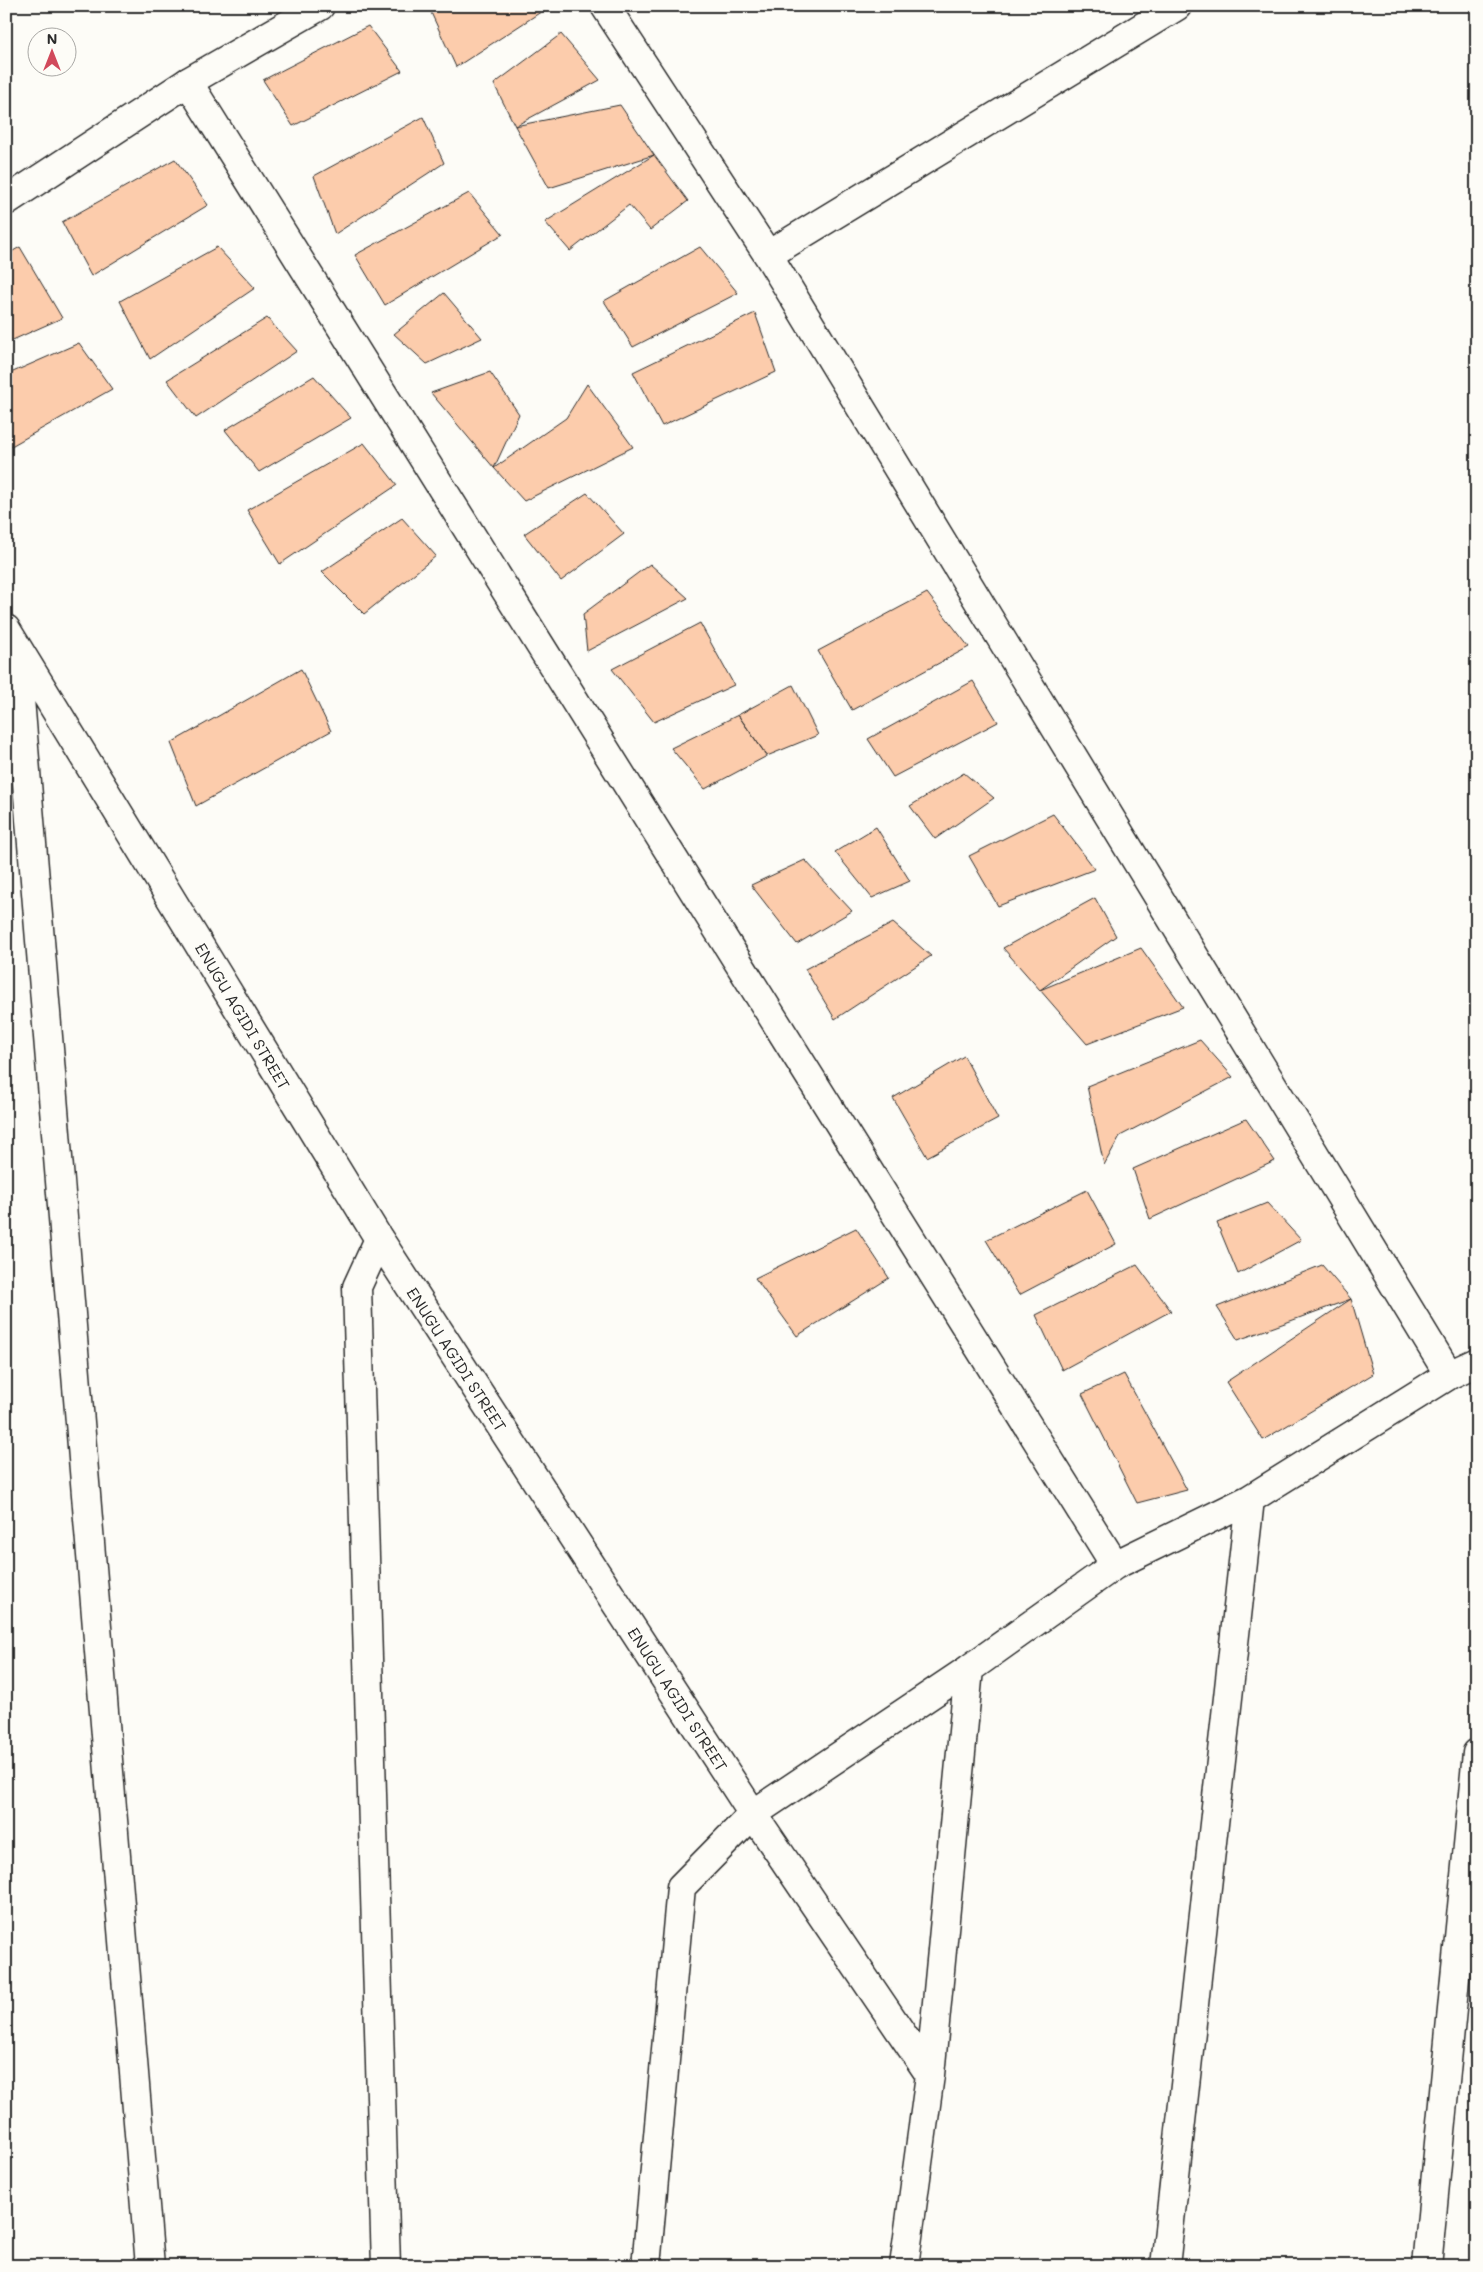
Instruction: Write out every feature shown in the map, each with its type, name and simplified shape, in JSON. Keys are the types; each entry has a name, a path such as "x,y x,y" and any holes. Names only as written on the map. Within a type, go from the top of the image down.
{"street":[{"path":"6,201 188,82 320,6"},
{"path":"605,6 768,255 1449,1375"},
{"path":"768,255 1177,6"},
{"path":"188,82 1115,1565"},
{"path":"11,637 150,2266"},
{"name":"ENUGU AGIDI STREET","path":"11,637 379,1239 753,1814 930,2075"},
{"path":"379,1239 357,1287 386,2266"},
{"path":"646,2266 681,1887 753,1814 969,1669 1115,1565 1250,1499 1449,1375 1477,1362"},
{"path":"1165,2266 1250,1499"},
{"path":"904,2266 930,2075 969,1669"},
{"path":"1427,2266 1477,1753"}],"building":[{"path":"428,6 550,6 456,67"},
{"path":"368,26 402,71 293,126 263,80"},
{"path":"561,34 600,80 515,126 494,84"},
{"path":"620,105 654,155 549,188 515,126"},
{"path":"423,117 444,163 335,234 314,176"},
{"path":"654,155 688,201 650,230 629,205 570,251 545,222"},
{"path":"175,159 208,205 91,276 62,222"},
{"path":"469,193 503,234 385,305 355,255"},
{"path":"20,247 62,318 6,343 6,255"},
{"path":"217,247 255,288 150,359 120,301"},
{"path":"700,247 738,293 633,347 604,301"},
{"path":"444,293 482,338 427,364 394,334"},
{"path":"755,313 776,372 662,426 633,372"},
{"path":"267,318 297,351 196,418 167,380"},
{"path":"79,343 112,389 6,449 6,375"},
{"path":"490,372 519,414 494,468 431,393"},
{"path":"314,376 351,418 259,472 225,430"},
{"path":"587,384 633,447 524,501 494,468 566,418"},
{"path":"364,443 397,485 280,564 247,510"},
{"path":"587,493 624,534 561,581 524,534"},
{"path":"402,518 436,556 364,614 322,572"},
{"path":"650,564 688,598 587,651 583,614"},
{"path":"927,593 969,647 852,710 818,651"},
{"path":"700,623 734,685 654,722 612,669"},
{"path":"301,669 331,731 196,806 171,743"},
{"path":"973,681 998,722 893,777 868,739"},
{"path":"793,685 818,735 767,756 738,715"},
{"path":"738,715 767,756 705,789 671,748"},
{"path":"964,773 994,798 935,839 910,806"},
{"path":"1053,814 1095,869 998,906 969,856"},
{"path":"876,827 910,881 872,898 835,852"},
{"path":"805,860 852,911 797,944 751,885"},
{"path":"1095,898 1116,936 1040,990 1003,948"},
{"path":"893,923 931,956 835,1019 805,969"},
{"path":"1141,948 1183,1007 1087,1044 1040,990"},
{"path":"1200,1040 1233,1077 1120,1136 1104,1165 1087,1086"},
{"path":"964,1056 998,1119 927,1157 893,1098"},
{"path":"1246,1119 1275,1161 1150,1219 1133,1169"},
{"path":"1087,1190 1116,1244 1019,1295 986,1240"},
{"path":"1267,1203 1301,1240 1238,1274 1217,1223"},
{"path":"856,1228 889,1278 797,1336 755,1278"},
{"path":"1137,1265 1171,1311 1062,1370 1036,1315"},
{"path":"1322,1265 1351,1299 1238,1340 1217,1307"},
{"path":"1351,1299 1373,1374 1263,1440 1226,1382"},
{"path":"1124,1374 1187,1490 1137,1503 1082,1394"}]}
